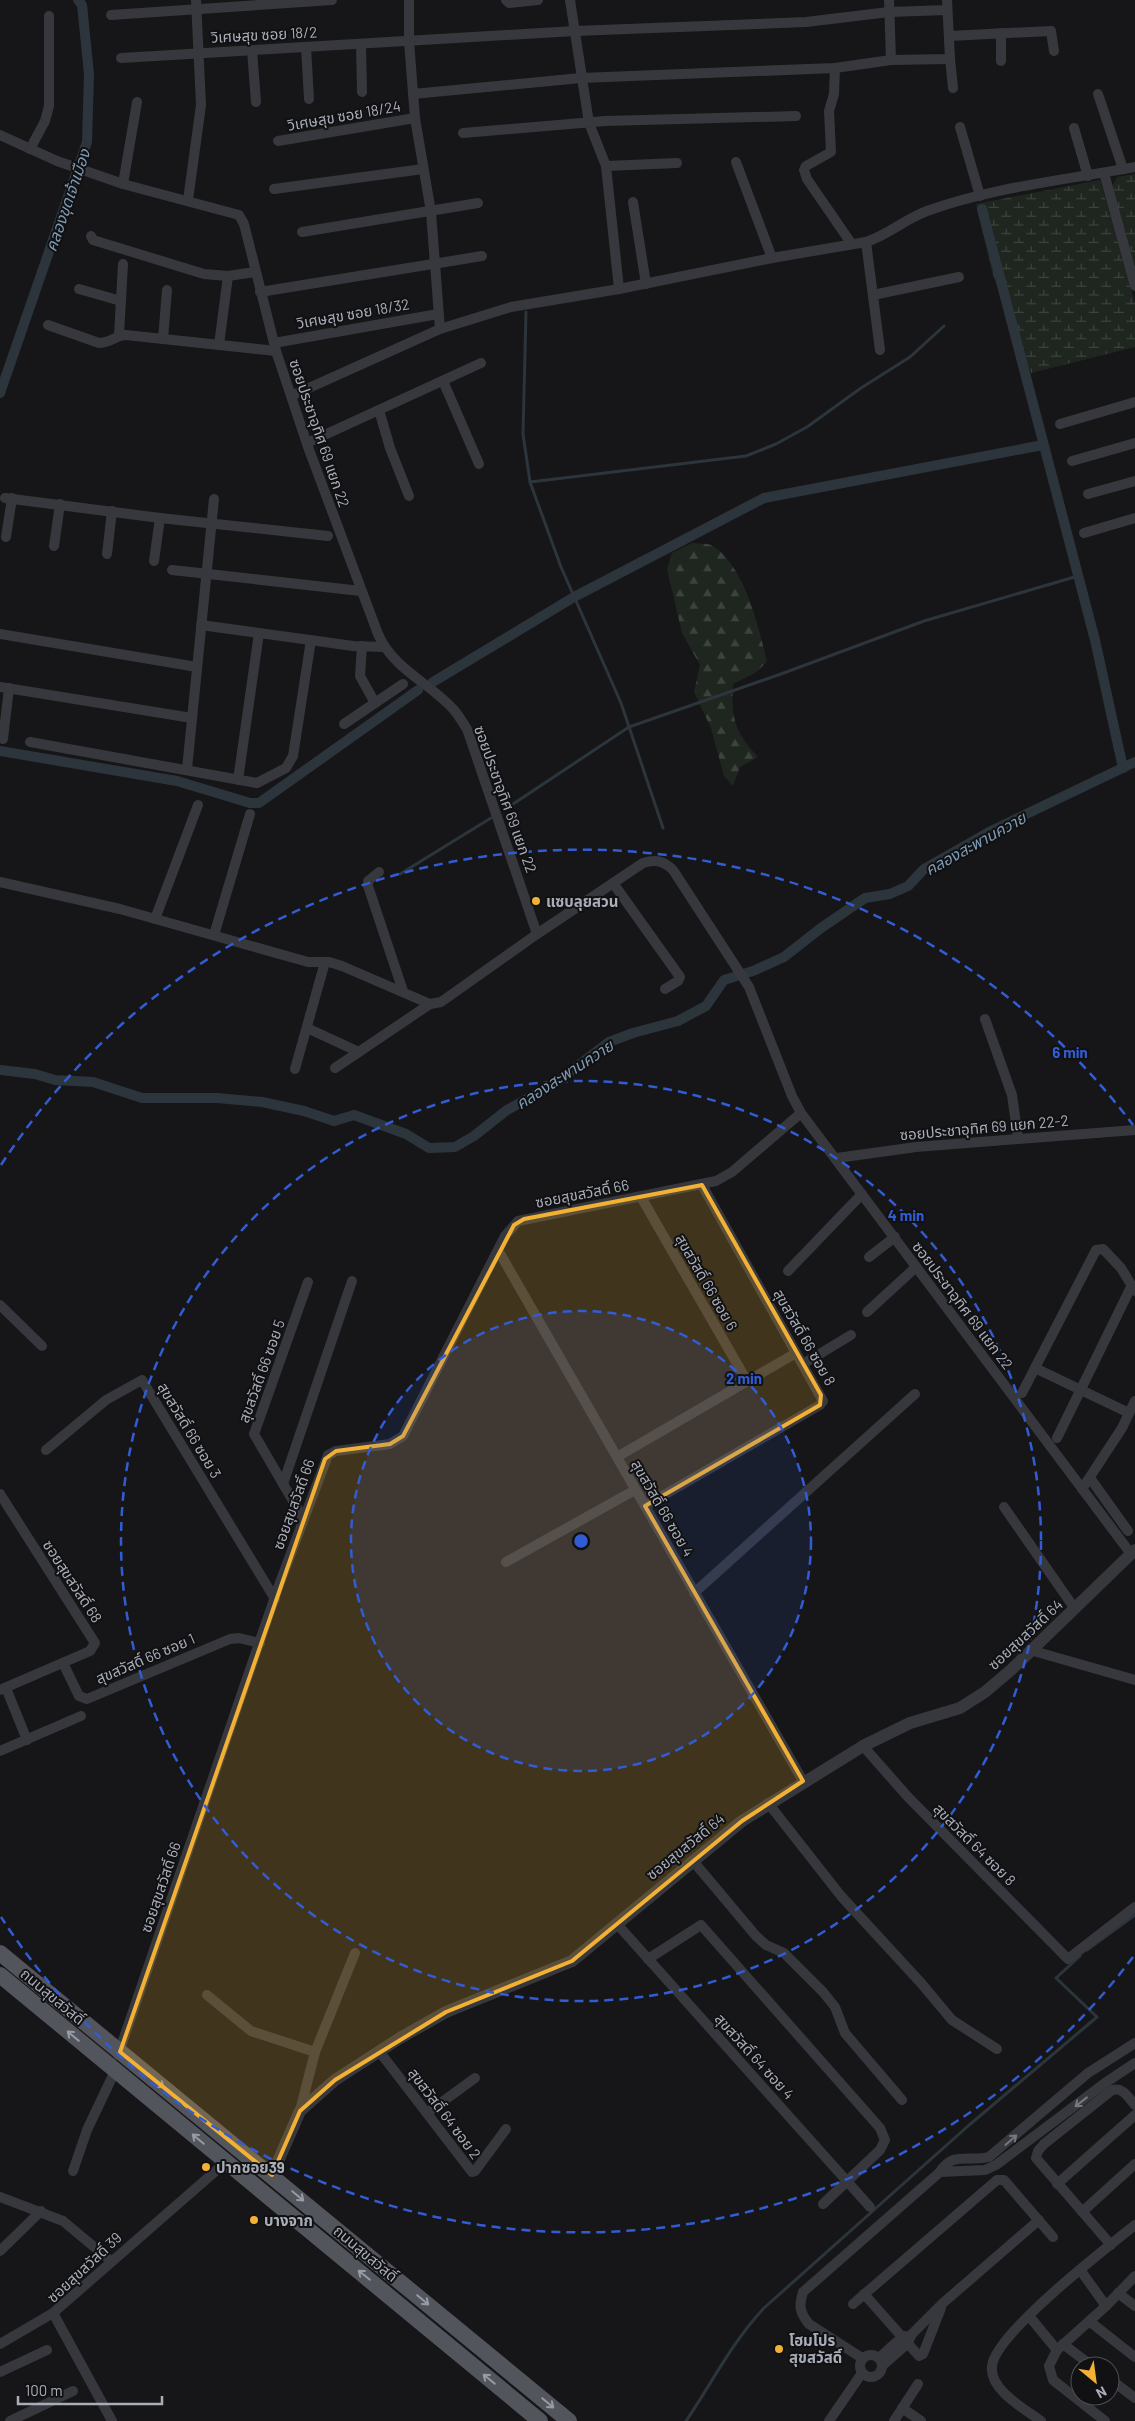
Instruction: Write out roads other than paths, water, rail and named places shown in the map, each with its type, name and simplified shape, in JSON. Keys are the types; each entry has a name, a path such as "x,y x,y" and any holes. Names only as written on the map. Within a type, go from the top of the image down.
{"main road":[{"name":"ถนนสุขสวัสดิ์","path":"0,1953 569,2421"},
{"name":"ถนนสุขสวัสดิ์","path":"0,1975 540,2421"}],"street":[{"path":"111,15 196,4 332,0"},
{"path":"412,0 409,41 415,118 431,212 440,329"},
{"path":"506,0 509,3 538,0"},
{"path":"570,0 588,123 606,166 619,289"},
{"path":"888,0 891,60"},
{"path":"188,200 201,105 196,4"},
{"path":"947,5 953,88"},
{"name":"วิเศษสุข ซอย 18/2","path":"122,58 575,30 806,22 947,5"},
{"path":"30,149 49,106 49,16"},
{"path":"949,36 1051,31 1054,51"},
{"path":"1001,34 1001,61"},
{"path":"361,44 362,92"},
{"path":"306,47 309,99"},
{"path":"252,50 256,102"},
{"path":"413,94 581,78 835,68 891,60 950,59"},
{"path":"835,68 834,94 829,111 831,152 806,166 804,170 807,179 851,243"},
{"path":"1098,94 1123,169"},
{"path":"123,184 137,102"},
{"path":"463,133 588,123 796,116"},
{"name":"วิเศษสุข ซอย 18/24","path":"278,141 415,118"},
{"path":"960,127 980,196"},
{"path":"1074,128 1088,176"},
{"name":"ซอยประชาอุทิศ 69 แยก 22","path":"0,135 57,161 123,184 239,215 244,224 275,347 291,396 383,647 393,658 454,710 467,729 537,934 643,863 652,861 666,864 674,870 749,987 792,1096 801,1113 837,1158 916,1267 968,1333 1082,1489 1133,1552"},
{"path":"736,162 772,258"},
{"path":"606,166 677,163"},
{"path":"291,396 440,329 510,307 619,289 772,258 851,243 866,242 878,238 925,212 980,196 1135,167"},
{"path":"274,189 423,169"},
{"path":"1104,173 1135,286"},
{"path":"633,202 646,284"},
{"path":"302,232 478,203"},
{"path":"92,236 92,240 204,274 228,276 255,272"},
{"path":"866,242 880,350"},
{"path":"260,292 482,256"},
{"path":"48,325 100,343 107,343 119,335 123,264"},
{"path":"219,345 228,276"},
{"path":"873,295 958,277"},
{"path":"79,289 121,301"},
{"path":"164,339 167,290"},
{"name":"วิเศษสุข ซอย 18/32","path":"119,335 219,345 275,347 438,314"},
{"path":"307,443 481,363"},
{"path":"443,381 478,464"},
{"path":"1060,424 1135,402"},
{"path":"379,410 390,448 410,496"},
{"path":"1072,461 1135,443"},
{"path":"1088,494 1135,481"},
{"path":"6,537 8,498 160,518 328,536"},
{"path":"187,769 214,499"},
{"path":"54,546 60,504"},
{"path":"107,554 112,511"},
{"path":"154,561 160,518"},
{"path":"1084,533 1135,518"},
{"path":"172,570 361,590"},
{"path":"202,625 311,640 383,647"},
{"path":"238,780 258,633"},
{"path":"0,634 197,667"},
{"path":"30,742 257,783 286,768 293,756 311,640"},
{"path":"362,646 360,676 375,703"},
{"path":"344,724 403,684"},
{"path":"3,739 5,687 192,718"},
{"path":"155,919 198,805"},
{"path":"214,935 250,814"},
{"path":"379,872 368,881 368,886 403,992"},
{"path":"0,882 155,919 308,962 325,962 342,966 430,1004"},
{"path":"614,883 680,977 678,981 665,990"},
{"path":"335,1068 430,1004 441,1002 537,934"},
{"path":"295,1069 325,962"},
{"path":"986,1019 1012,1095 1018,1138"},
{"path":"307,1028 359,1052"},
{"name":"ซอยสุขสวัสดิ์ 66","path":"73,2171 87,2130 120,2052 275,1599 328,1455 336,1451 390,1444 403,1436 505,1236 518,1221 716,1181 732,1172 801,1113"},
{"name":"ซอยประชาอุทิศ 69 แยก 22-2","path":"837,1158 916,1147 1135,1130"},
{"name":"สุขสวัสดิ์ 66 ซอย 8","path":"645,1506 820,1405 823,1401 702,1185"},
{"path":"788,1271 862,1194"},
{"name":"สุขสวัสดิ์ 66 ซอย 6","path":"641,1197 747,1381"},
{"path":"869,1256 895,1237"},
{"name":"สุขสวัสดิ์ 66 ซอย 4","path":"498,1250 803,1781"},
{"path":"1022,1393 1096,1250 1105,1250 1121,1268 1133,1288 1080,1390 1058,1438"},
{"path":"867,1312 916,1267"},
{"path":"283,1484 352,1281"},
{"name":"สุขสวัสดิ์ 66 ซอย 5","path":"304,1518 254,1434 308,1282"},
{"path":"0,1305 42,1346"},
{"path":"803,1364 851,1335"},
{"path":"617,1457 796,1353"},
{"path":"1035,1368 1129,1414"},
{"name":"สุขสวัสดิ์ 66 ซอย 3","path":"46,1450 106,1400 142,1380 275,1599"},
{"path":"694,1593 915,1394"},
{"path":"1082,1489 1129,1414 1135,1401"},
{"path":"1090,1478 1128,1531"},
{"path":"506,1562 635,1490"},
{"name":"ซอยสุขสวัสดิ์ 68","path":"0,1494 95,1643 90,1651 3,1689"},
{"path":"1004,1507 1075,1609"},
{"name":"ซอยสุขสวัสดิ์ 64","path":"272,2175 300,2111 335,2080 446,2012 572,1961 742,1821 768,1803 863,1746 910,1723 960,1708 994,1685 1133,1552"},
{"name":"สุขสวัสดิ์ 66 ซอย 1","path":"63,1663 79,1696 87,1699 230,1639 239,1638 260,1643"},
{"path":"1030,1650 1135,1680"},
{"path":"3,1689 26,1740"},
{"path":"0,1751 81,1716"},
{"name":"สุขสวัสดิ์ 64 ซอย 8","path":"863,1746 908,1797 1068,1959 1135,1907"},
{"path":"768,1803 840,1896 922,1983 952,2020 997,2049"},
{"path":"693,1861 756,1936 766,1945 784,1953 823,1992 835,2007 845,2033 902,2100"},
{"name":"สุขสวัสดิ์ 64 ซอย 4","path":"617,1924 870,2207"},
{"path":"648,1959 701,1925 880,2128 885,2140 880,2150 823,2204"},
{"path":"300,2111 315,2052 355,1953"},
{"path":"207,1995 251,2031 315,2052"},
{"path":"862,2358 809,2324 803,2316 799,2304 804,2292 940,2172 946,2162 957,2158 975,2160 989,2157 1088,2073 1135,2043"},
{"name":"สุขสวัสดิ์ 64 ซอย 2","path":"379,2052 472,2172 475,2171 506,2129"},
{"path":"940,2172 985,2170 996,2166 1105,2083 1135,2063"},
{"path":"1088,2073 1105,2083"},
{"path":"427,2113 475,2078"},
{"path":"1111,2245 1036,2158 1038,2151 1044,2144 1112,2090 1118,2088 1123,2091 1135,2105"},
{"path":"1057,2184 1135,2115"},
{"path":"989,2157 996,2166"},
{"name":"ซอยสุขสวัสดิ์ 39","path":"112,2421 53,2313 226,2162"},
{"path":"1082,2212 1135,2164"},
{"path":"853,2304 997,2180 1004,2180 1053,2237"},
{"path":"0,2197 41,2211 63,2221 111,2261"},
{"path":"0,2251 41,2211"},
{"path":"881,2362 870,2354 862,2358 859,2366 862,2373 869,2377 877,2376 881,2362 943,2303 1039,2220"},
{"path":"1041,2421 1005,2393 996,2382 992,2366 998,2350 1016,2327 1135,2225"},
{"path":"1080,2271 1106,2306"},
{"path":"1105,2421 1053,2380 1048,2366 1060,2347 1106,2306 1135,2276"},
{"path":"1118,2293 1135,2306"},
{"path":"864,2294 907,2339 921,2357 943,2303"},
{"path":"0,2344 53,2313"},
{"path":"1029,2316 1060,2347 1075,2356"},
{"path":"1089,2321 1135,2357"},
{"path":"0,2372 47,2350"},
{"path":"830,2421 862,2373"},
{"path":"894,2421 918,2384"},
{"path":"1120,2387 1135,2398"},
{"path":"10,2421 73,2390"},
{"path":"902,2408 921,2421"}],"waterway":[{"name":"คลองขุดเจ้าเมือง","path":"0,393 87,142 89,74 82,5 78,0"},
{"path":"982,209 1095,640 1123,768"},
{"path":"526,312 523,434 530,482 561,567 621,703 663,828"},
{"path":"530,482 746,456 776,444 807,427 861,388 910,357 944,326"},
{"path":"433,682 574,597 764,498 1043,445"},
{"path":"504,810 629,727 781,674 924,621 1078,576"},
{"path":"0,751 177,781 250,803 259,803 418,690"},
{"name":"คลองสะพานควาย","path":"0,1070 35,1074 55,1080 93,1082 142,1098 217,1098 262,1102 304,1111 334,1121 354,1115 406,1134 429,1148 455,1147 474,1136 507,1110 554,1084 609,1042 633,1033 678,1021 706,1006 724,980 753,971 784,957 821,928 865,898 890,894 908,886 924,869 989,832 1135,762"},
{"path":"400,874 491,818"},
{"path":"1087,1950 1135,1915"},
{"path":"686,2421 732,2349 764,2308 968,2126 1097,2017 1056,1978 1080,1956"}],"place":[{"name":"แซบลุยสวน","path":"536,901"},
{"name":"ปากซอย39","path":"206,2167"},
{"name":"บางจาก","path":"254,2220"},
{"name":"โฮมโปร สุขสวัสดิ์","path":"779,2349"}]}
